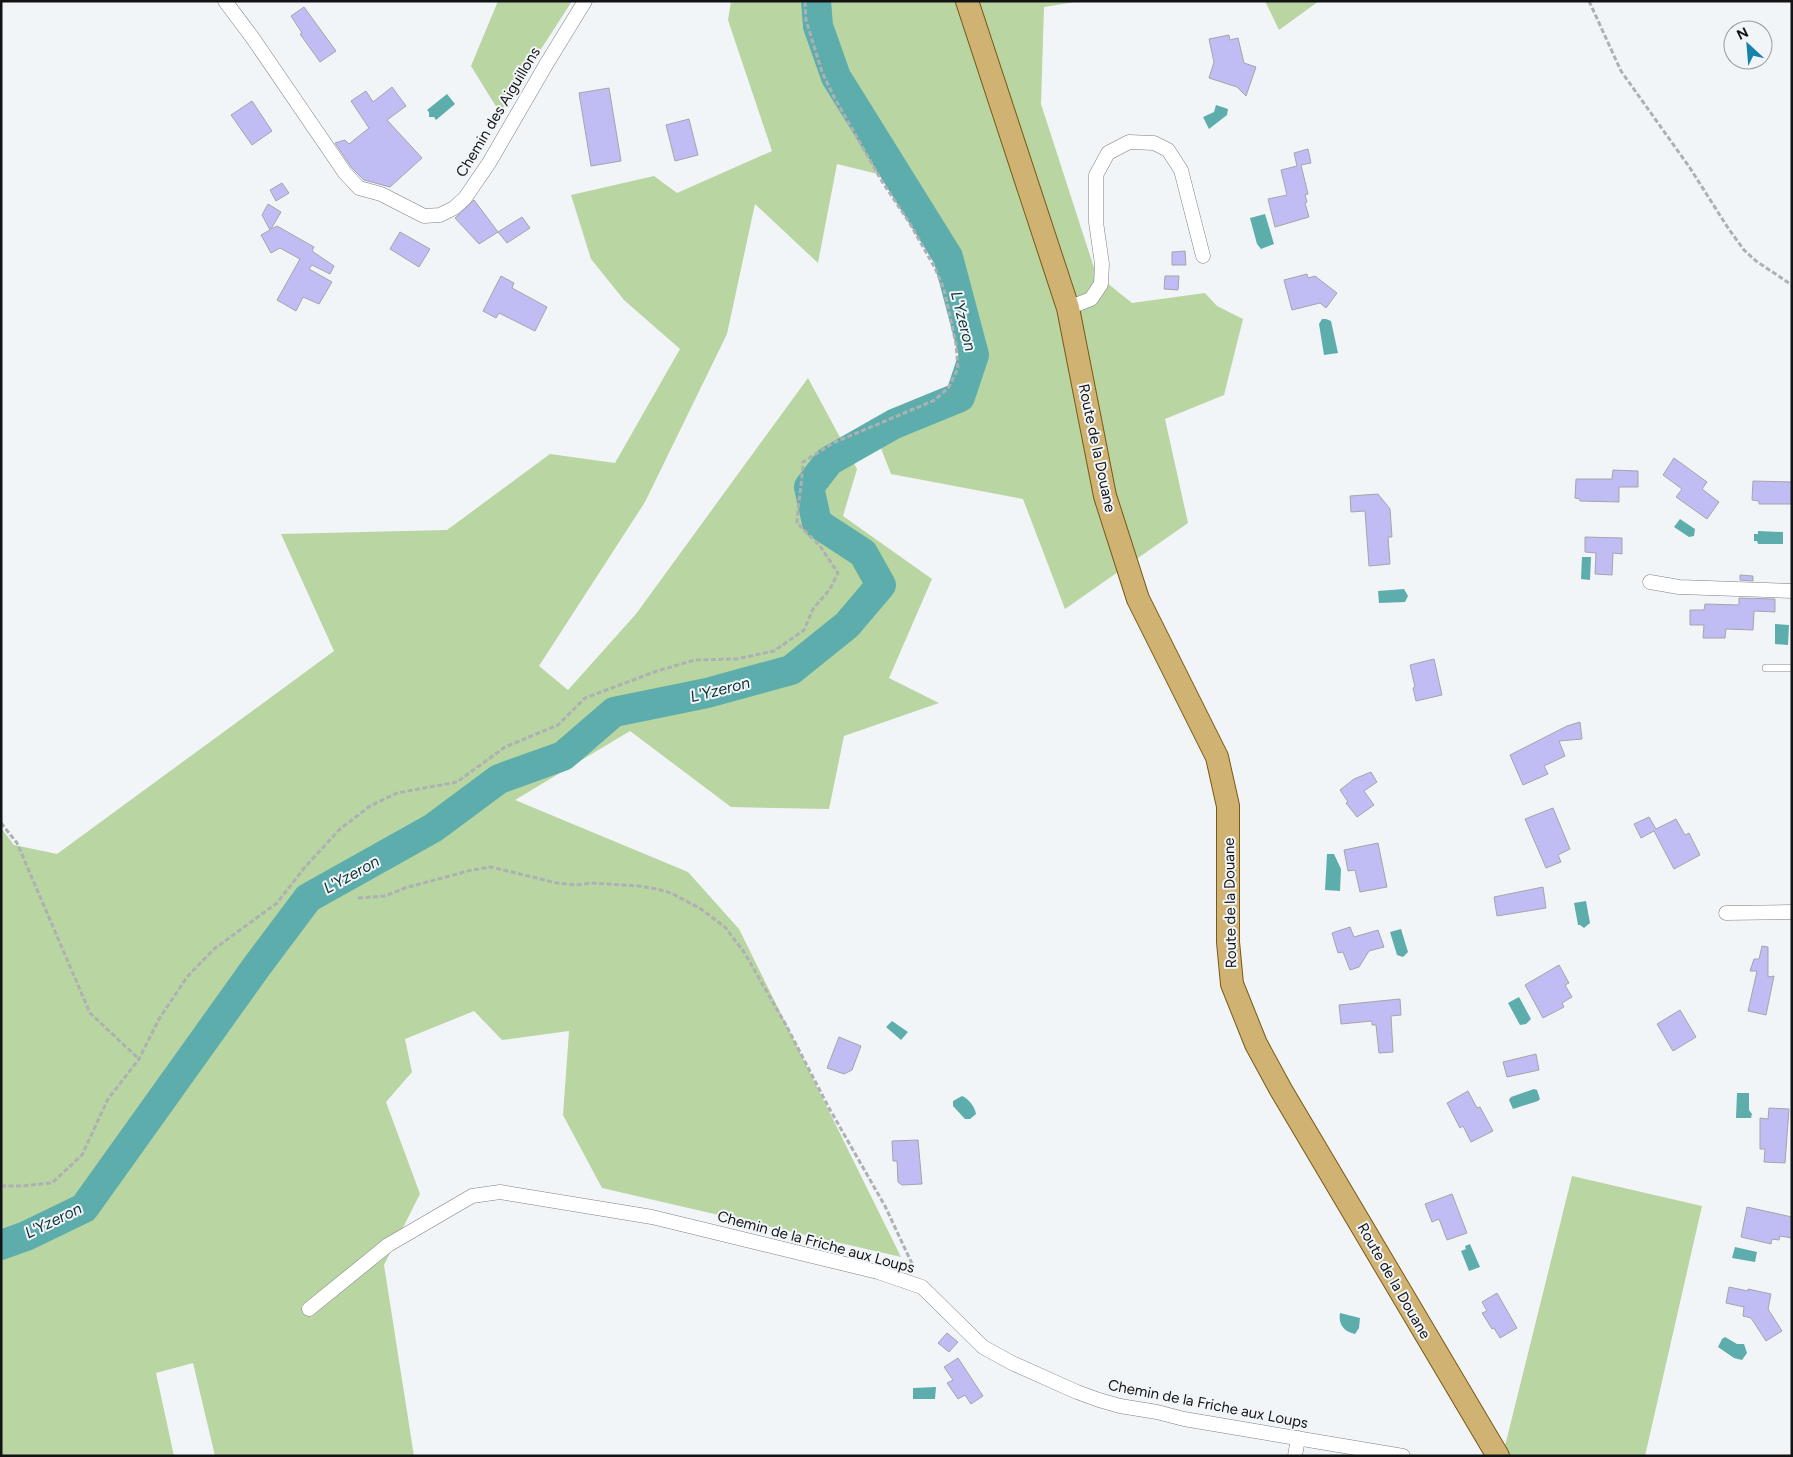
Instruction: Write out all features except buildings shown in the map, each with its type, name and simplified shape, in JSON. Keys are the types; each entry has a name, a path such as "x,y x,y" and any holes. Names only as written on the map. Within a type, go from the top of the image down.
{"main road":[{"name":"Route de la Douane","path":"967,1 1068,308 1105,496 1138,599 1217,758 1228,806 1228,942 1232,984 1256,1044 1281,1090 1498,1456"}],"street":[{"name":"Chemin des Aiguillons","path":"225,1 252,37 345,173 359,188 381,194 424,216 440,214 454,208 465,198 489,163 546,63 585,1"},
{"path":"1068,308 1091,299 1101,284 1102,264 1096,222 1096,175 1108,153 1130,142 1154,143 1168,150 1180,170 1203,256"},
{"path":"1650,582 1679,587 1792,591"},
{"path":"1726,913 1792,912"},
{"name":"Chemin de la Friche aux Loups","path":"309,1309 388,1245 472,1196 500,1192 652,1217 878,1272 922,1287 983,1347 1012,1363 1077,1392 1120,1406 1403,1456"},
{"path":"1296,1456 1298,1438"}],"lane":[{"path":"1766,668 1792,668"}],"path":[{"path":"1,1186 52,1183 82,1155 108,1099 139,1059 159,1020 187,977 214,949 277,903 305,867 339,830 370,806 397,793 457,782 504,748 558,725 585,698 657,671 695,660 736,659 774,651 804,630 813,609 830,590 838,573 820,546 797,523 803,462 833,443 935,400 949,387 958,368 956,344 944,290 935,268 909,222 883,183 831,91 813,46 806,20 805,1"},
{"path":"1589,1 1621,71 1690,168 1728,228 1744,250 1792,286"},
{"path":"1,823 17,843 90,1013 139,1059"},
{"path":"358,898 385,896 405,888 472,870 491,867 557,883 639,886 657,889 671,893 702,909 725,927 744,952 885,1206 922,1287"}],"green space":[{"path":"498,1 572,1 500,113 471,66"},
{"path":"731,1 1081,1 1044,7 1041,104 1096,274 1132,303 1205,293 1217,306 1243,319 1224,395 1165,419 1188,523 1065,609 1023,499 891,474 870,420 953,391 966,356 941,265 890,177 837,164 818,263 755,204 727,334 645,502 539,666 568,690 636,614 808,378 857,469 843,516 932,579 889,678 939,703 844,736 829,809 731,807 630,731 515,800 688,872 739,929 901,1257 602,1188 563,1115 569,1031 502,1040 474,1011 405,1039 412,1072 386,1102 420,1194 384,1265 414,1456 215,1456 193,1363 156,1373 174,1456 1,1456 1,828 14,845 57,854 334,651 281,534 447,530 550,454 615,463 680,349 624,300 591,259 571,195 654,176 677,193 772,151 728,20"},
{"path":"1265,1 1319,1 1279,30"},
{"path":"1572,1176 1702,1206 1645,1456 1511,1456 1505,1446"}],"water":[{"path":"447,94 455,104 436,120 434,117 429,117 427,110"},
{"path":"1216,105 1228,109 1227,115 1209,129 1203,117 1214,112"},
{"path":"1265,214 1274,244 1261,249 1257,244 1250,218"},
{"path":"1322,319 1331,321 1338,353 1324,355 1319,324"},
{"path":"1680,519 1695,529 1694,536 1689,537 1674,527"},
{"path":"1758,531 1783,532 1783,544 1758,544 1757,541 1754,541 1754,534 1758,534"},
{"path":"1582,557 1591,557 1590,580 1581,579"},
{"path":"1404,589 1408,596 1405,602 1379,603 1378,591"},
{"path":"1775,624 1789,625 1788,645 1775,644"},
{"path":"1327,854 1334,854 1341,869 1340,891 1325,890"},
{"path":"1586,901 1590,923 1584,928 1578,925 1574,903"},
{"path":"1401,929 1408,952 1403,957 1397,955 1390,932"},
{"path":"1519,997 1531,1019 1526,1024 1520,1025 1508,1003"},
{"path":"892,1021 908,1032 901,1040 886,1027"},
{"path":"1534,1089 1537,1090 1540,1099 1538,1101 1513,1109 1509,1100 1511,1097"},
{"path":"1737,1093 1749,1093 1751,1118 1736,1118"},
{"path":"962,1096 969,1101 975,1111 976,1114 970,1119 965,1119 953,1106 953,1101"},
{"path":"1470,1244 1480,1267 1469,1271 1461,1251"},
{"path":"1735,1247 1757,1252 1755,1262 1732,1258"},
{"path":"1340,1313 1360,1318 1359,1328 1355,1334 1343,1327 1340,1321"},
{"path":"1725,1337 1737,1344 1744,1344 1747,1353 1742,1360 1734,1358 1718,1347"},
{"path":"936,1387 935,1399 913,1399 913,1388"}],"waterway":[{"name":"L'Yzeron","path":"1,1245 26,1236 84,1208 257,966 308,898 433,828 499,779 563,756 614,712 707,693 791,670 847,625 881,585 863,553 817,523 809,487 829,461 894,424 960,397 974,355 948,257 836,77 818,26 816,1"}]}
